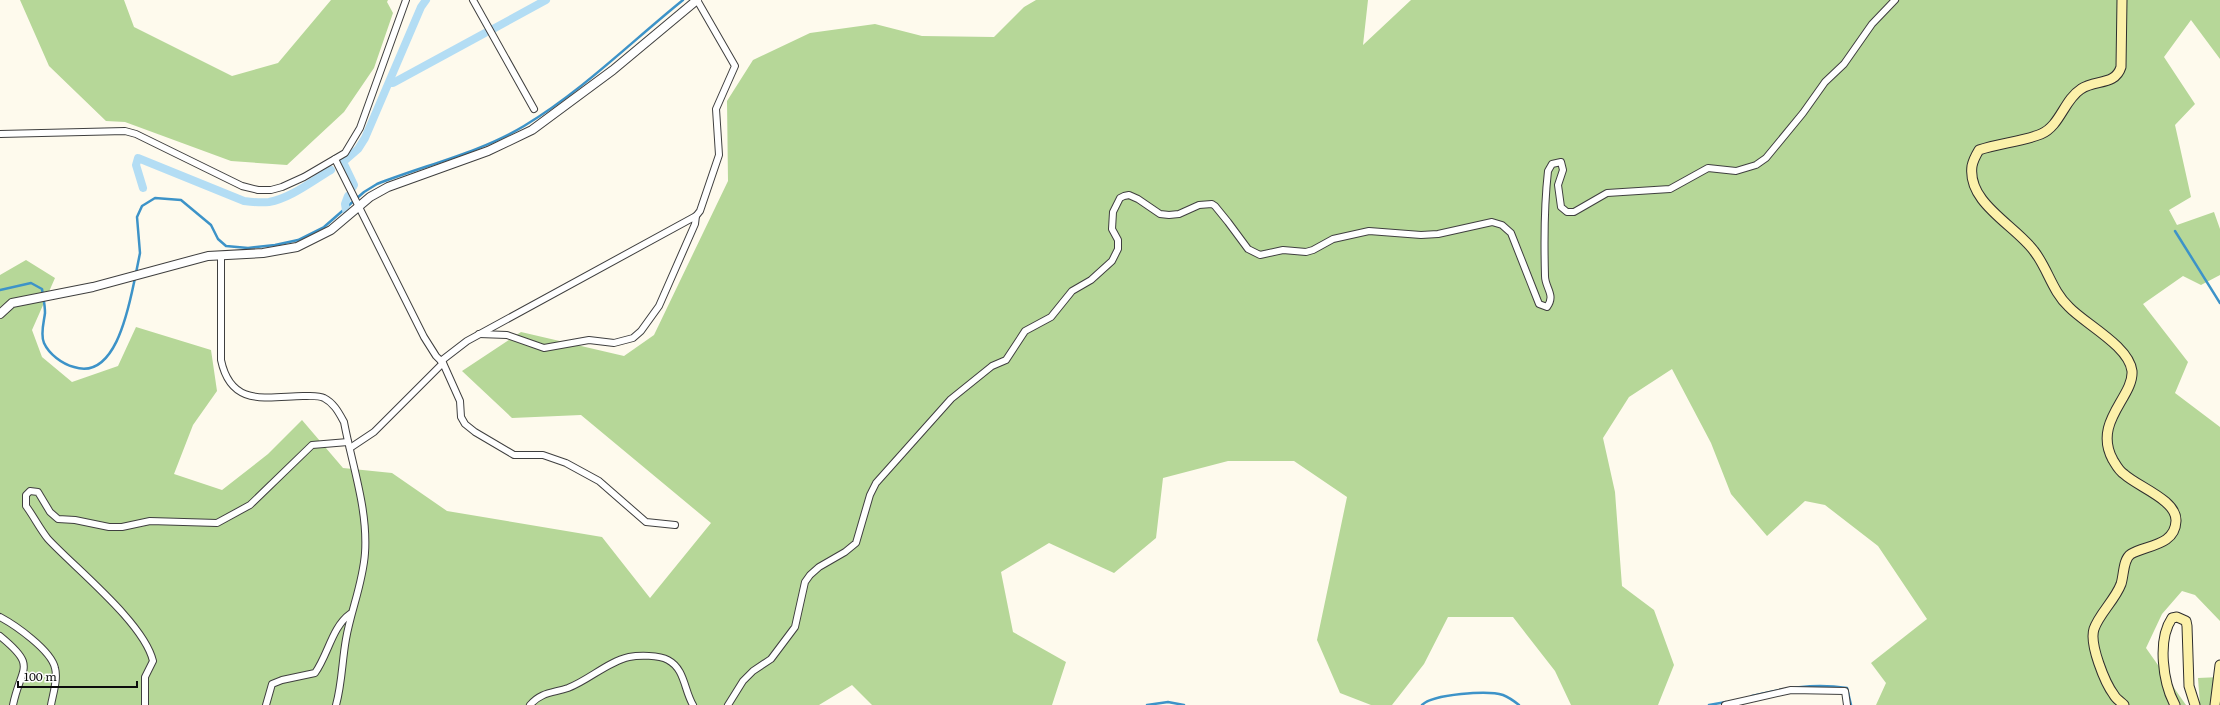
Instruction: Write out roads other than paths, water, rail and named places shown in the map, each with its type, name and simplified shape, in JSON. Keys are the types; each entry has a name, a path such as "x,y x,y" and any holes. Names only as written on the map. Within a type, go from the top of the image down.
{"main road":[{"path":"2122,0 2121,67 2119,74 2110,81 2089,84 2080,89 2067,103 2054,124 2042,134 1979,150 1972,165 1972,179 1977,191 1994,214 2034,251 2057,295 2069,308 2109,339 2124,356 2132,369 2132,379 2109,423 2109,445 2112,458 2122,473 2174,510 2176,521 2174,531 2155,547 2130,555 2126,560 2120,584 2094,630 2094,647 2100,668 2114,696 2124,705"},
{"path":"2175,705 2170,695 2164,672 2164,658 2166,626 2172,618 2177,617 2186,621 2189,686 2195,705"},
{"path":"2215,705 2220,665"}],"street":[{"path":"0,134 125,131 136,134 242,186 258,190 282,187 345,153 360,128 406,0"},
{"path":"473,0 534,110"},
{"path":"0,314 12,303 73,292 208,256 263,253 298,247 331,230 370,197 388,187 488,151 532,130 613,70 697,0 735,66 716,109 719,155 700,211 696,216 466,341 442,362 374,432 349,445 312,445 250,505 217,524 150,521 122,527 109,527 74,520 58,519 50,512 38,492 30,491 26,495 26,506 36,518 47,538 82,571 148,645 153,661 145,677 145,705"},
{"path":"728,705 743,681 753,671 771,659 795,627 805,582 810,575 819,567 845,552 856,543 870,495 876,483 951,399 992,366 1006,360 1025,331 1051,317 1072,291 1091,280 1112,261 1118,250 1118,240 1112,228 1113,212 1120,198 1129,195 1138,199 1160,214 1169,215 1179,214 1199,205 1212,204 1224,216 1248,249 1260,255 1283,250 1306,252 1313,250 1333,239 1368,230 1421,235 1438,234 1492,222 1502,225 1511,233 1539,304 1547,307 1552,300 1545,280 1544,225 1548,171 1552,164 1560,162 1563,170 1558,185 1560,206 1567,212 1574,212 1607,193 1670,189 1708,168 1736,171 1756,165 1766,158 1825,82 1844,64 1872,24 1895,0"},
{"path":"334,159 424,337 436,356 442,362 460,401 461,418 465,424 475,432 514,455 542,455 566,463 599,481 646,522 675,525"},
{"path":"479,334 507,335 544,348 589,340 614,343 633,338 641,331 659,306 695,224 696,216"},
{"path":"221,255 221,360 224,376 230,385 240,392 256,397 323,398 338,410 344,422 366,530 365,554 360,584 350,614 336,705"},
{"path":"266,705 272,684 282,680 315,673 321,665 342,620 350,614"},
{"path":"0,617 28,636 51,659 55,668 51,705"},
{"path":"0,636 12,645 22,658 25,665 25,673 13,705"},
{"path":"530,705 538,697 547,692 568,688 628,657 654,657 668,660 678,669 692,705"},
{"path":"1726,705 1791,690 1835,690 1845,691 1847,705"}],"waterway":[{"path":"353,187 354,185 343,162 358,149 365,138 421,7 426,0"},
{"path":"493,29 546,0"},
{"path":"136,273 140,253 137,217 142,206 155,198 181,200 211,225 218,239 226,246 248,248 275,245 298,240 324,227 364,192 377,184 489,144 524,126 586,82 683,0"},
{"path":"390,83 393,83 485,33"},
{"path":"143,188 136,165 138,158 244,201 256,202 269,202 285,197 331,170"},
{"path":"346,210 345,204 348,196"},
{"path":"2175,231 2220,303"},
{"path":"0,290 31,283 42,289 45,313 42,336 46,347 56,358 65,364 74,367 88,368 100,363 110,352 118,338 129,306 135,278"},
{"path":"1752,696 1799,687 1823,686 1847,688 1851,705"},
{"path":"1422,705 1437,698 1474,693 1503,695 1519,705"},
{"path":"1147,705 1168,702 1184,705"},
{"path":"1709,705 1726,702"}]}
